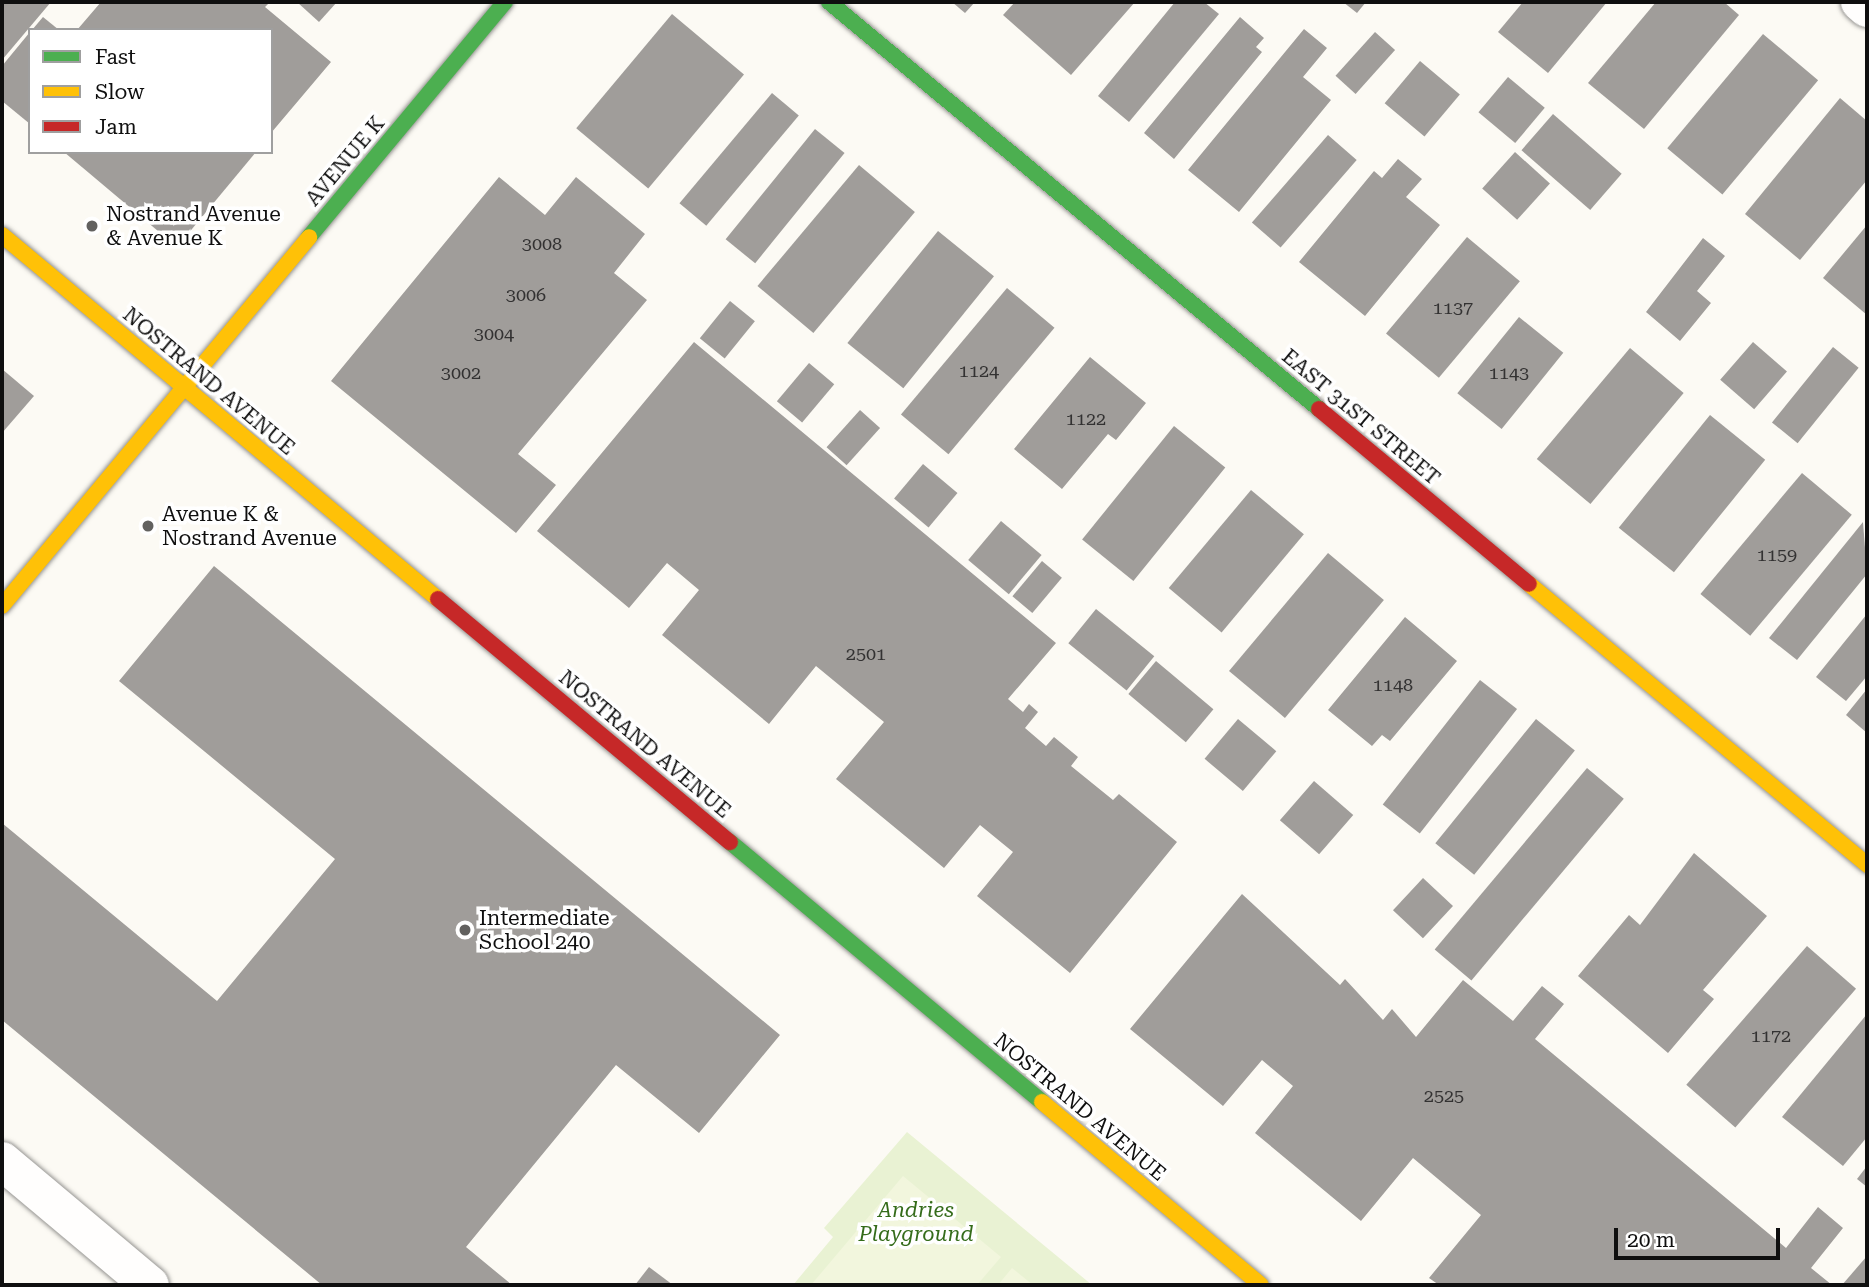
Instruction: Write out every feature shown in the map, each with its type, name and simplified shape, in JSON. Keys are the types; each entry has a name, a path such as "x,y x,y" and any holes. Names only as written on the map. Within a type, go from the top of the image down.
{"street":[{"name":"AVENUE K","path":"2,606 505,2"},
{"name":"EAST 31ST STREET","path":"829,2 1867,865"},
{"path":"1860,2 1867,8"},
{"name":"NOSTRAND AVENUE","path":"2,235 1261,1285"},
{"path":"2,1161 150,1285"}],"green space":[{"name":"Andries Playground","path":"907,1132 1092,1285 793,1285 833,1237 824,1228"},
{"path":"903,1176 1001,1257 977,1285 811,1285"},
{"path":"1012,1268 1033,1285 998,1285"}],"building":[{"path":"2,2 51,2 28,28 2,60"},
{"path":"101,2 270,2 265,7 331,62 273,131 273,28 79,28"},
{"path":"297,2 337,2 319,22"},
{"path":"952,2 975,2 965,13"},
{"path":"1015,2 1135,2 1071,75 1003,15"},
{"path":"1175,2 1204,2 1219,14 1129,122 1098,96"},
{"path":"1343,2 1366,2 1357,13"},
{"path":"1523,2 1607,2 1548,73 1498,32"},
{"path":"1656,2 1724,2 1739,15 1644,129 1588,83"},
{"path":"672,14 744,74 648,189 576,128"},
{"path":"43,17 57,28 34,28"},
{"path":"1240,17 1264,38 1256,47 1262,52 1174,159 1144,133"},
{"path":"1304,29 1327,48 1303,77 1331,100 1239,212 1188,170"},
{"path":"1375,32 1395,50 1356,94 1336,76"},
{"path":"28,34 28,122 2,101 2,66"},
{"path":"1763,34 1818,80 1722,194 1667,148"},
{"path":"1420,61 1460,94 1424,137 1385,103"},
{"path":"1508,77 1545,108 1515,143 1478,112"},
{"path":"772,93 799,115 706,226 679,203"},
{"path":"1840,98 1867,121 1867,180 1800,260 1745,214"},
{"path":"1553,114 1622,174 1590,210 1522,150"},
{"path":"815,129 845,153 755,263 726,239"},
{"path":"1328,135 1357,160 1281,247 1252,223"},
{"path":"1515,152 1550,183 1517,220 1482,188"},
{"path":"66,154 254,154 177,247"},
{"path":"1398,159 1422,179 1406,197 1440,225 1365,316 1299,262 1374,171 1382,178"},
{"path":"859,165 915,212 813,333 757,286"},
{"path":"499,177 545,215 576,177 645,234 614,273 647,300 518,454 556,485 516,533 331,381"},
{"path":"1867,225 1867,315 1823,278"},
{"path":"938,231 994,276 903,388 847,343"},
{"path":"1467,237 1520,281 1439,378 1386,334"},
{"path":"1703,238 1725,256 1697,291 1711,303 1680,341 1646,312"},
{"path":"1007,288 1054,328 948,454 901,414"},
{"path":"730,301 755,321 725,358 700,338"},
{"path":"1519,317 1563,353 1502,429 1457,393"},
{"path":"694,342 1056,643 1008,699 1023,712 1029,704 1038,712 1025,728 1046,746 1054,737 1078,757 1071,766 1113,800 1119,794 1177,842 1070,973 977,896 1013,852 980,825 944,868 836,779 884,722 816,666 769,724 662,635 699,590 667,563 629,608 537,531"},
{"path":"1753,342 1787,372 1754,409 1720,380"},
{"path":"1833,347 1859,368 1798,443 1772,422"},
{"path":"1630,348 1684,393 1590,504 1537,459"},
{"path":"1090,357 1146,403 1116,440 1108,434 1062,489 1014,449"},
{"path":"809,363 834,384 802,423 777,401"},
{"path":"2,369 34,396 2,433"},
{"path":"860,410 880,428 847,465 827,447"},
{"path":"1710,415 1765,460 1674,572 1619,528"},
{"path":"1174,426 1225,468 1133,581 1082,539"},
{"path":"923,464 957,493 929,527 894,498"},
{"path":"1802,473 1852,515 1750,636 1700,594"},
{"path":"1251,490 1304,534 1222,632 1169,588"},
{"path":"1001,521 1042,555 1009,594 968,560"},
{"path":"1863,522 1867,574 1797,660 1769,638"},
{"path":"1328,553 1384,600 1285,718 1229,671"},
{"path":"1042,561 1062,578 1032,613 1012,596"},
{"name":"Intermediate School 240","path":"214,566 780,1035 699,1133 616,1065 466,1247 512,1285 322,1285 2,1020 2,823 217,1001 335,859 119,681"},
{"path":"1096,609 1154,656 1127,690 1068,643"},
{"path":"1867,614 1867,676 1846,701 1816,677"},
{"path":"1405,617 1457,661 1390,741 1382,735 1372,746 1328,710"},
{"path":"1156,661 1213,709 1186,742 1128,694"},
{"path":"1480,680 1517,709 1420,833 1383,805"},
{"path":"1867,689 1867,733 1846,715"},
{"path":"1238,719 1276,751 1243,791 1205,759"},
{"path":"1536,719 1575,750 1474,875 1435,843"},
{"path":"1587,768 1624,799 1471,980 1435,950"},
{"path":"1314,781 1353,815 1319,854 1280,820"},
{"path":"1694,853 1767,916 1703,990 1714,999 1668,1053 1578,976 1629,915 1640,925"},
{"path":"1423,878 1453,906 1423,938 1393,910"},
{"path":"1242,894 1340,985 1345,979 1383,1020 1392,1009 1416,1037 1463,980 1513,1021 1542,986 1564,1004 1535,1039 1786,1248 1818,1207 1843,1228 1811,1268 1832,1285 1439,1285 1429,1278 1481,1215 1413,1158 1361,1221 1255,1133 1293,1086 1262,1060 1223,1106 1130,1029"},
{"path":"1807,946 1856,989 1735,1128 1686,1085"},
{"path":"1867,1014 1867,1137 1843,1166 1782,1117"},
{"path":"1867,1166 1867,1187 1857,1179"},
{"path":"1867,1256 1867,1285 1842,1285"},
{"path":"649,1267 673,1285 635,1285"}],"traffic: fast":[{"path":"309,237 505,2"},
{"path":"829,2 1319,409"},
{"path":"730,842 1042,1102"}],"traffic: slow":[{"path":"2,235 438,599"},
{"path":"2,606 309,237"},
{"path":"1529,584 1867,865"},
{"path":"1042,1102 1261,1285"}],"traffic: jam":[{"path":"1319,409 1529,584"},
{"path":"438,599 730,842"}],"place":[{"name":"Nostrand Avenue & Avenue K","path":"92,226"},
{"name":"Avenue K & Nostrand Avenue","path":"148,526"},
{"name":"Intermediate School 240","path":"465,930"}]}
